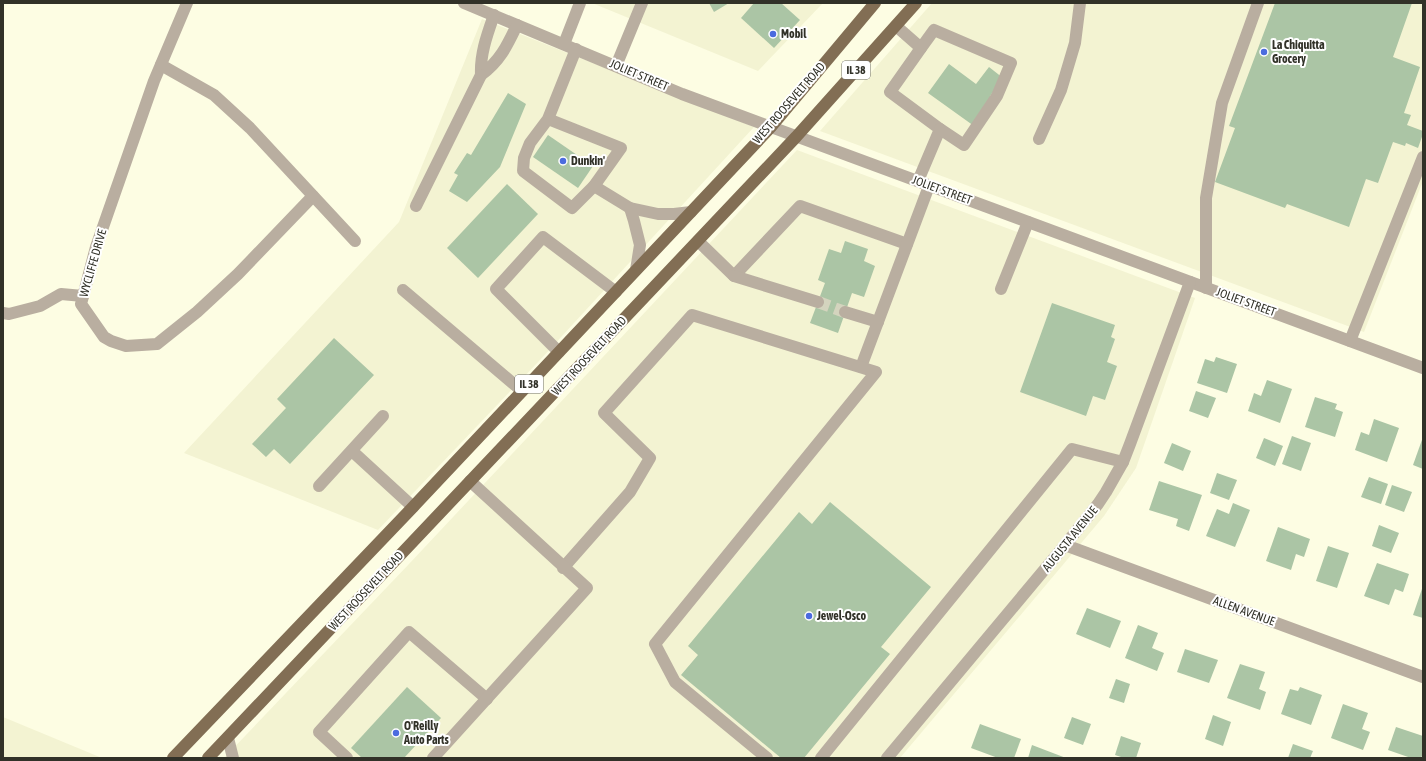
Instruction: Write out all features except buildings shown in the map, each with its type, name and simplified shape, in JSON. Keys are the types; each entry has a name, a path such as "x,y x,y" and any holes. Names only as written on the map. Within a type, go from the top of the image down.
{"main road":[{"name":"WEST ROOSEVELT ROAD","path":"173,758 413,507 691,212 770,127 875,3"},
{"name":"WEST ROOSEVELT ROAD","path":"208,758 796,137 916,3"}],"street":[{"name":"WYCLIFFE DRIVE","path":"187,3 161,64 96,247 81,304 104,337 126,346 157,344 197,312 238,274 313,196"},
{"name":"JOLIET STREET","path":"464,3 682,94 1423,368"},
{"path":"564,44 580,3"},
{"path":"616,66 642,3"},
{"path":"1039,139 1061,90 1074,43 1080,3"},
{"path":"1206,288 1206,198 1222,103 1258,3"},
{"path":"481,75 480,62 482,51 494,15"},
{"path":"416,206 481,75 500,57 518,25"},
{"path":"896,26 921,48"},
{"path":"934,30 1011,63 997,96 964,145 890,92 921,48 934,30"},
{"path":"548,119 620,148 594,186 572,208 523,171 524,158 530,143 548,119 576,49"},
{"path":"161,64 214,95 250,128 355,241"},
{"path":"861,367 907,244 923,183 940,129"},
{"path":"1350,341 1423,157"},
{"path":"594,186 630,208 658,214 691,212"},
{"path":"734,276 800,206 907,244"},
{"path":"630,208 640,245 636,270"},
{"path":"1001,289 1028,222"},
{"path":"560,352 496,289 544,237 616,292"},
{"path":"698,240 734,276 818,302"},
{"name":"AUGUSTA AVENUE","path":"887,758 1065,546 1102,498 1123,462 1190,282"},
{"path":"403,290 522,391"},
{"path":"3,313 9,314 40,306 61,294 83,296"},
{"path":"845,312 878,322"},
{"path":"563,568 630,492 650,458 604,414 692,315 876,372 655,644 675,682 767,758"},
{"path":"319,486 383,416"},
{"path":"821,758 1072,449 1123,462"},
{"path":"352,451 413,507"},
{"path":"433,758 587,588 563,568 470,481"},
{"name":"ALLEN AVENUE","path":"1065,546 1423,677"},
{"path":"347,758 319,732 409,632 486,699"},
{"path":"228,738 233,758"}],"shaded area":[{"path":"592,3 823,3 758,71"},
{"path":"932,3 1423,3 1423,181 1364,332 820,131"},
{"path":"482,19 754,127 540,360 378,530 184,453 399,222"},
{"path":"797,150 1195,298 1136,468 1104,516 900,758 224,758 409,564"},
{"path":"3,717 102,758 3,758"}],"tunnel":[{"path":"818,302 845,312"}],"place":[{"name":"Mobil","path":"773,34"},
{"name":"La Chiquitta Grocery","path":"1264,52"},
{"name":"Dunkin'","path":"563,161"},
{"name":"Jewel-Osco","path":"809,616"},
{"name":"O'Reilly Auto Parts","path":"396,733"}]}
